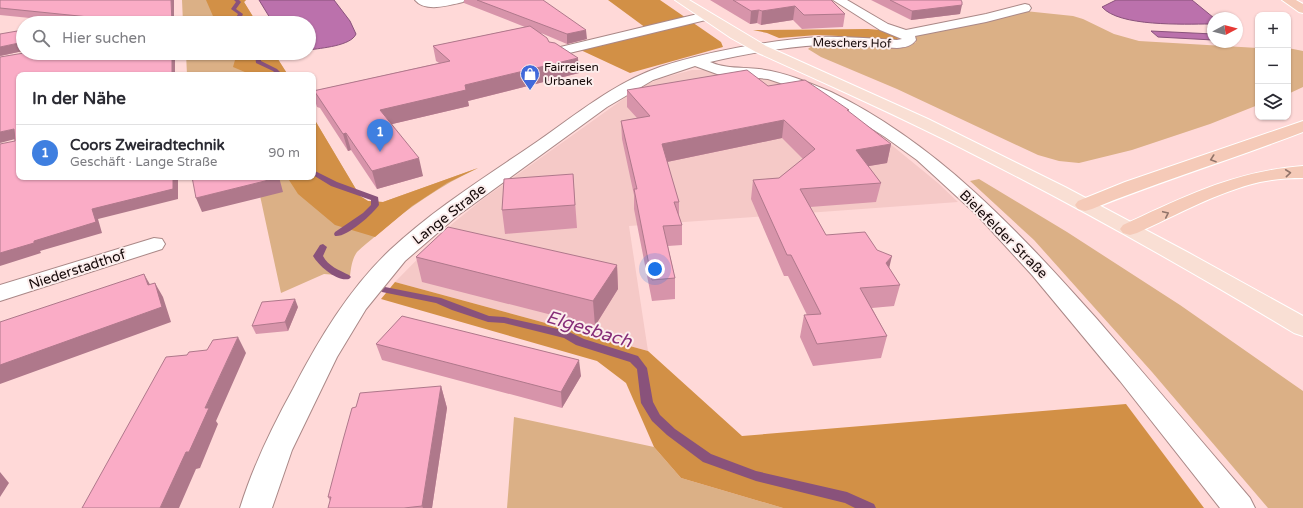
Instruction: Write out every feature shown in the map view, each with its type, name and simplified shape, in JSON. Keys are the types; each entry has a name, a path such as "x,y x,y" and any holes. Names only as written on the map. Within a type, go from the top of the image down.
{"highway":[{"path":"1288,0 1303,9"},
{"path":"1085,205 1132,186 1250,146 1303,126"},
{"path":"1130,230 1226,185 1262,176 1303,172"}],"main road":[{"path":"681,0 761,49 967,144 1085,205 1303,327"}],"street":[{"path":"421,0 424,2 439,3 459,0"},
{"name":"Meschers Hof","path":"761,49 828,41 897,44 905,43 909,40 909,37 905,34 884,27 839,0"},
{"path":"905,34 986,18 1025,8"},
{"path":"557,52 706,16"},
{"name":"Lange Straße","path":"256,508 262,484 290,422 319,365 363,295 397,256 429,227 457,206 611,99 644,79 662,71 697,61 761,49"},
{"name":"Bielefelder Straße","path":"697,61 712,68 772,76 809,88 860,114 914,149 986,213 1043,272 1158,407 1239,508"},
{"name":"Niederstadthof","path":"0,293 154,244"}],"shaded area":[{"path":"182,0 246,0 244,2 253,16 183,16"},
{"path":"206,0 246,0 244,2 253,16 213,16"},
{"path":"259,0 334,0 350,21 356,34 353,38 342,44 316,49 316,16 269,16"},
{"path":"608,0 660,0 721,42 723,47 630,73 572,46 646,28"},
{"path":"1116,0 1192,0 1207,12 1207,24 1169,24 1137,21 1122,18 1110,13 1102,7"},
{"path":"1025,11 1073,16 1083,19 1114,34 1139,41 1207,45 1207,48 1255,48 1255,106 1210,124 1132,150 1079,163 1059,161 1038,155 897,89 821,57 808,49 824,44 908,47 916,42 916,36 919,34"},
{"path":"753,30 881,30 899,38 884,40 817,35 779,38 767,33"},
{"path":"1151,31 1207,34 1207,40 1158,37"},
{"path":"1291,49 1303,51 1303,87 1291,93"},
{"path":"186,60 278,60 286,72 187,72"},
{"path":"235,60 278,60 286,72 245,72 233,67"},
{"path":"692,70 714,70 779,80 853,117 894,147 938,183 958,202 629,226 648,351 395,282 452,224 483,199 640,87 662,78"},
{"path":"316,122 360,196 368,201 383,202 478,168 425,198 364,245 357,252 354,258 350,276 324,274 281,293 257,180 316,180"},
{"path":"316,122 360,196 368,201 383,202 478,168 447,183 412,206 375,237 335,225 298,194 289,180 316,180"},
{"path":"979,179 1067,232 1180,305 1303,391 1303,508 1268,508 1152,372 1034,240 970,181"},
{"path":"395,282 648,351 742,436 1126,404 1204,508 783,508 681,478 654,447 626,383 597,361 381,299"},
{"path":"514,417 654,447 681,478 783,508 507,508"}],"building":[{"path":"0,0 171,0 172,16 79,16 0,8"},
{"path":"477,0 543,0 586,30 567,34"},
{"path":"733,0 831,0 845,14 804,15 795,6 762,11 751,11"},
{"path":"890,0 961,0 962,5 912,11"},
{"path":"530,26 547,38 549,42 555,43 578,58 465,85 466,90 380,110 419,158 372,171 346,133 343,134 316,94 316,90 450,61 433,46"},
{"path":"16,31 16,44 0,47 0,34"},
{"path":"16,54 16,60 172,60 172,72 16,72 16,180 173,180 173,189 92,209 96,222 0,253 0,144 15,141 14,129 0,132 0,57"},
{"path":"747,70 768,86 805,80 849,110 847,110 891,144 856,150 881,183 800,189 826,235 865,232 877,250 892,256 886,263 900,285 860,288 887,336 817,344 804,315 821,314 791,255 787,255 753,180 779,178 815,149 784,120 662,144 679,202 674,202 682,225 663,226 675,278 652,280 634,189 637,189 621,121 650,116 627,90"},
{"path":"573,174 575,205 502,210 504,179"},
{"path":"193,180 269,180 196,198"},
{"path":"448,227 617,265 593,301 416,257"},
{"path":"144,274 148,285 155,283 162,307 0,365 0,322"},
{"path":"295,299 285,322 252,326 262,302"},
{"path":"402,316 579,360 561,392 376,344"},
{"path":"238,337 205,408 209,408 189,452 186,452 160,508 82,508 166,357 187,355 189,352 207,350 213,340"},
{"path":"441,386 422,506 404,508 328,508 331,497 328,497 343,440 352,408 356,407 360,393"}],"waterway":[{"name":"Elgesbach","path":"236,0 239,2 233,9 241,14 240,16"},
{"name":"Elgesbach","path":"259,60 258,62 277,72"},
{"name":"Elgesbach","path":"316,174 334,184 375,199 375,205 366,215 338,234"},
{"name":"Elgesbach","path":"323,247 318,256 323,264 346,277"},
{"name":"Elgesbach","path":"385,290 438,300 488,319 504,320 567,335 580,342 634,359 642,368 647,403 656,418 671,432 707,458 756,476 847,498 869,508"}],"place":[{"name":"Fairreisen Urbanek","path":"530,91"},
{"name":"Coors Zweiradtechnik","path":"380,152"}]}
